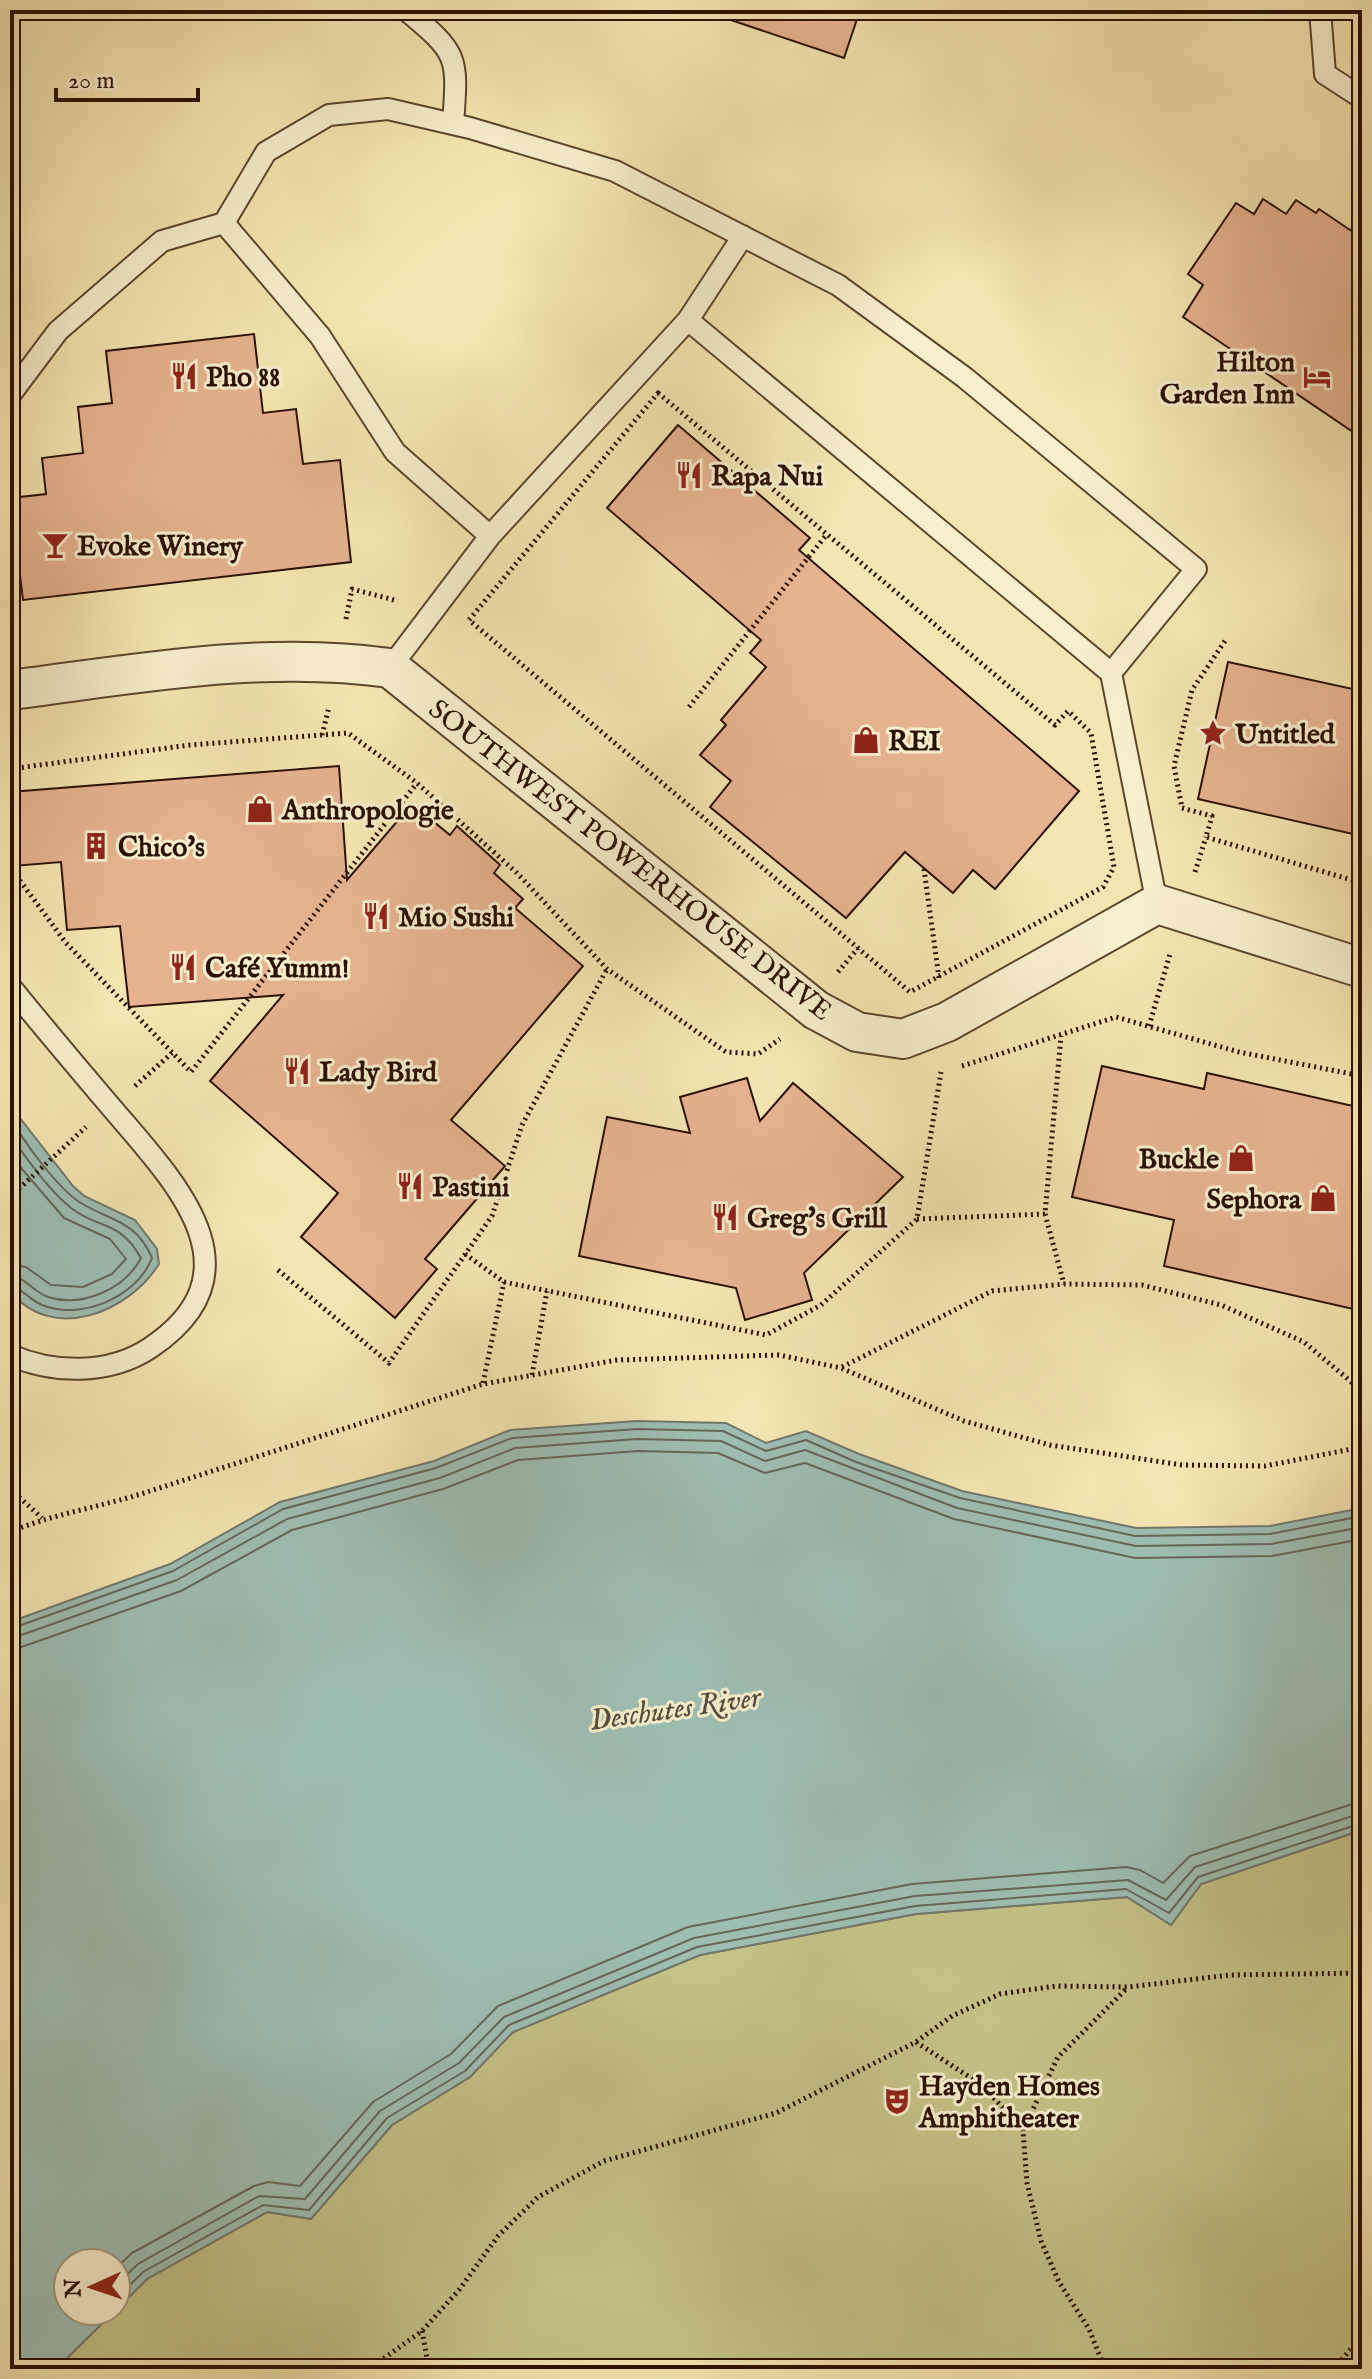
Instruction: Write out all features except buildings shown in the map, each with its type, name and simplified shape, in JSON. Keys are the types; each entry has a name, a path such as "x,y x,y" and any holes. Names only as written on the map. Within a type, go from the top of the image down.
{"street":[{"path":"10,690 251,661 338,660 390,668"},
{"name":"SOUTHWEST POWERHOUSE DRIVE","path":"390,668 816,1010 857,1032 903,1039 947,1022 1157,904"},
{"path":"1157,904 1362,968"}],"lane":[{"path":"406,10 444,42 456,74 453,124"},
{"path":"1320,10 1325,74 1362,98"},
{"path":"10,395 58,331 162,241 224,223 266,152 329,115 388,109 453,124 615,171 838,285 964,377 1196,569 1111,673"},
{"path":"224,223 320,336 395,452 490,536"},
{"path":"390,668 490,536 688,320 743,236"},
{"path":"688,320 1111,673 1157,904"},
{"path":"10,986 180,1190 202,1231 206,1262 202,1284 185,1316 168,1335 136,1356 110,1365 78,1369 34,1364 10,1355"}],"path":[{"path":"658,393 1055,725 1068,711 1091,733 1114,867 1103,887 910,992 858,948 469,620 658,393"},
{"path":"689,707 827,534"},
{"path":"344,627 352,589 402,602"},
{"path":"1191,884 1212,816 1182,808 1174,766 1192,690 1225,641"},
{"path":"322,735 332,694"},
{"path":"10,769 190,745 348,733 417,783 191,1072 66,943 18,878 10,874"},
{"path":"1206,837 1362,883"},
{"path":"924,869 939,978"},
{"path":"1149,1026 1173,944"},
{"path":"834,976 858,948"},
{"path":"278,1270 389,1363 492,1216 522,1125 607,969"},
{"path":"1061,1036 1045,1214 1064,1284"},
{"path":"132,1090 173,1053"},
{"path":"465,1254 504,1282 766,1335 821,1305 917,1219 941,1072"},
{"path":"10,1197 88,1124"},
{"path":"917,1219 1045,1214"},
{"path":"483,1384 504,1282"},
{"path":"841,1368 992,1291 1064,1284 1142,1285 1221,1305 1304,1342 1362,1391"},
{"path":"532,1375 547,1291"},
{"path":"10,1532 42,1518 131,1497 483,1384 617,1360 779,1355 841,1368 964,1421 1050,1445 1182,1465 1265,1466 1362,1447"},
{"path":"10,1489 42,1518"},
{"path":"369,2369 422,2331 459,2290 498,2236 538,2197 604,2161 776,2113 916,2042 952,2016 1000,1994 1056,1986 1128,1987 1230,1975 1362,1973"},
{"path":"1105,2369 1089,2329 1059,2282 1041,2241 1027,2183 1023,2130 1058,2057 1128,1987"},
{"path":"916,2042 983,2086 1023,2130"},
{"path":"1353,2369 1362,2279"},
{"path":"422,2331 429,2369"},
{"path":"1334,2369 1355,2344"}],"shaded area":[{"name":"Hayden Homes Amphitheater","path":"1362,1830 1362,2369 56,2369 98,2327 132,2327 132,2294 147,2279 267,2212 311,2219 392,2125 470,2077 513,2032 700,1955 916,1914 1127,1897 1171,1925 1201,1884"}],"water":[{"path":"10,1098 20,1118 73,1186 84,1196 135,1220 157,1249 159,1264 146,1281 110,1308 68,1318 47,1316 28,1307 10,1291"},
{"name":"Deschutes River","path":"637,1421 726,1423 766,1443 806,1431 859,1454 962,1491 1136,1528 1270,1526 1362,1508 1362,1830 1201,1884 1171,1925 1127,1897 916,1914 700,1955 513,2032 470,2077 392,2125 311,2219 267,2212 147,2279 132,2294 132,2247 52,2247 52,2327 99,2327 56,2369 10,2369 10,1622 170,1564 280,1502 434,1461 510,1430"}],"place":[{"name":"Pho 88","path":"184,376"},
{"name":"Hilton Garden Inn","path":"1317,377"},
{"name":"Rapa Nui","path":"689,475"},
{"name":"Evoke Winery","path":"55,545"},
{"name":"Untitled","path":"1213,733"},
{"name":"REI","path":"866,740"},
{"name":"Anthropologie","path":"260,809"},
{"name":"Chico's","path":"96,846"},
{"name":"Mio Sushi","path":"376,916"},
{"name":"Café Yumm!","path":"183,967"},
{"name":"Lady Bird","path":"297,1071"},
{"name":"Buckle","path":"1241,1158"},
{"name":"Pastini","path":"410,1186"},
{"name":"Sephora","path":"1323,1198"},
{"name":"Greg's Grill","path":"725,1217"},
{"name":"Hayden Homes Amphitheater","path":"897,2101"}]}
